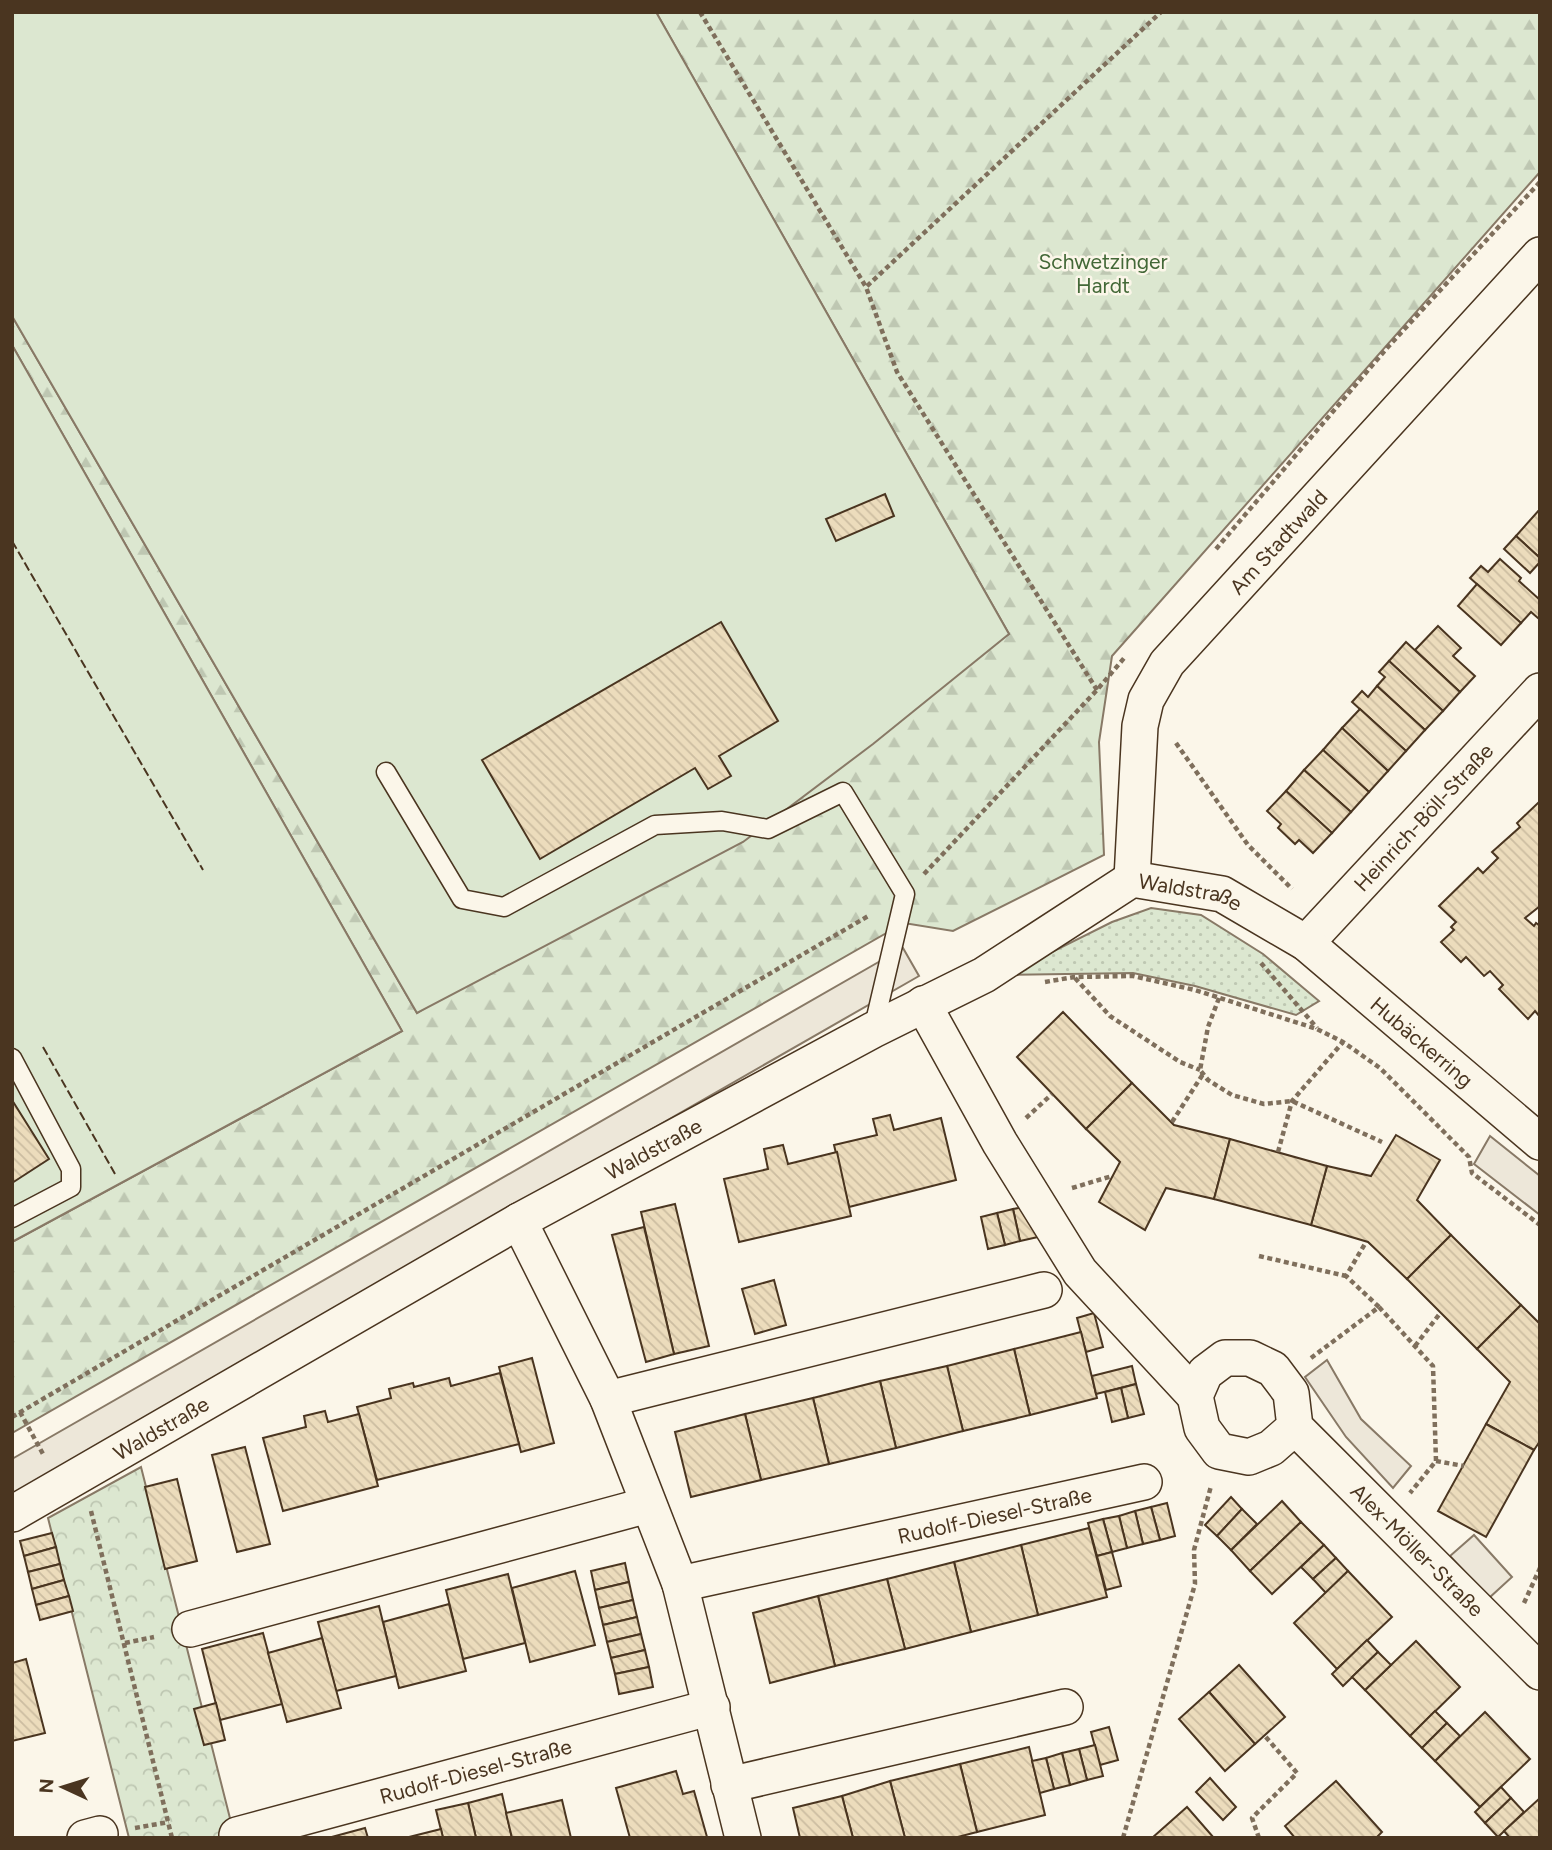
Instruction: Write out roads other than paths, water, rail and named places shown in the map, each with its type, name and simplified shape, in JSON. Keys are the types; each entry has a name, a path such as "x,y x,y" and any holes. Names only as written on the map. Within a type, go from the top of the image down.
{"street":[{"name":"Am Stadtwald","path":"1132,879 1140,726 1146,700 1167,663 1540,255"},
{"name":"Heinrich-Böll-Straße","path":"1306,943 1540,691"},
{"name":"Waldstraße","path":"12,1514 519,1221 923,1004 984,975 1132,879 1222,894 1306,943"},
{"name":"Hubäckerring","path":"1306,943 1540,1142"},
{"path":"923,1004 1000,1143 1080,1272 1195,1396 1202,1429 1219,1451 1249,1457 1271,1448 1295,1427 1290,1393 1273,1369 1250,1358 1225,1358 1205,1373 1195,1396"},
{"path":"519,1221 608,1399 680,1584 743,1838"},
{"path":"608,1399 1044,1290"},
{"name":"Alex-Möller-Straße","path":"1295,1427 1540,1672"},
{"name":"Rudolf-Diesel-Straße","path":"680,1584 1144,1482"},
{"path":"190,1629 648,1505"},
{"name":"Rudolf-Diesel-Straße","path":"237,1835 712,1707"},
{"path":"729,1785 1065,1707"}],"lane":[{"path":"386,772 462,899 504,907 655,825 722,821 768,829 843,792 905,894 873,1031"},
{"path":"12,1058 71,1169 71,1187 12,1218"}],"park label":[{"name":"Schwetzinger Hardt","path":"1103,273"}]}
